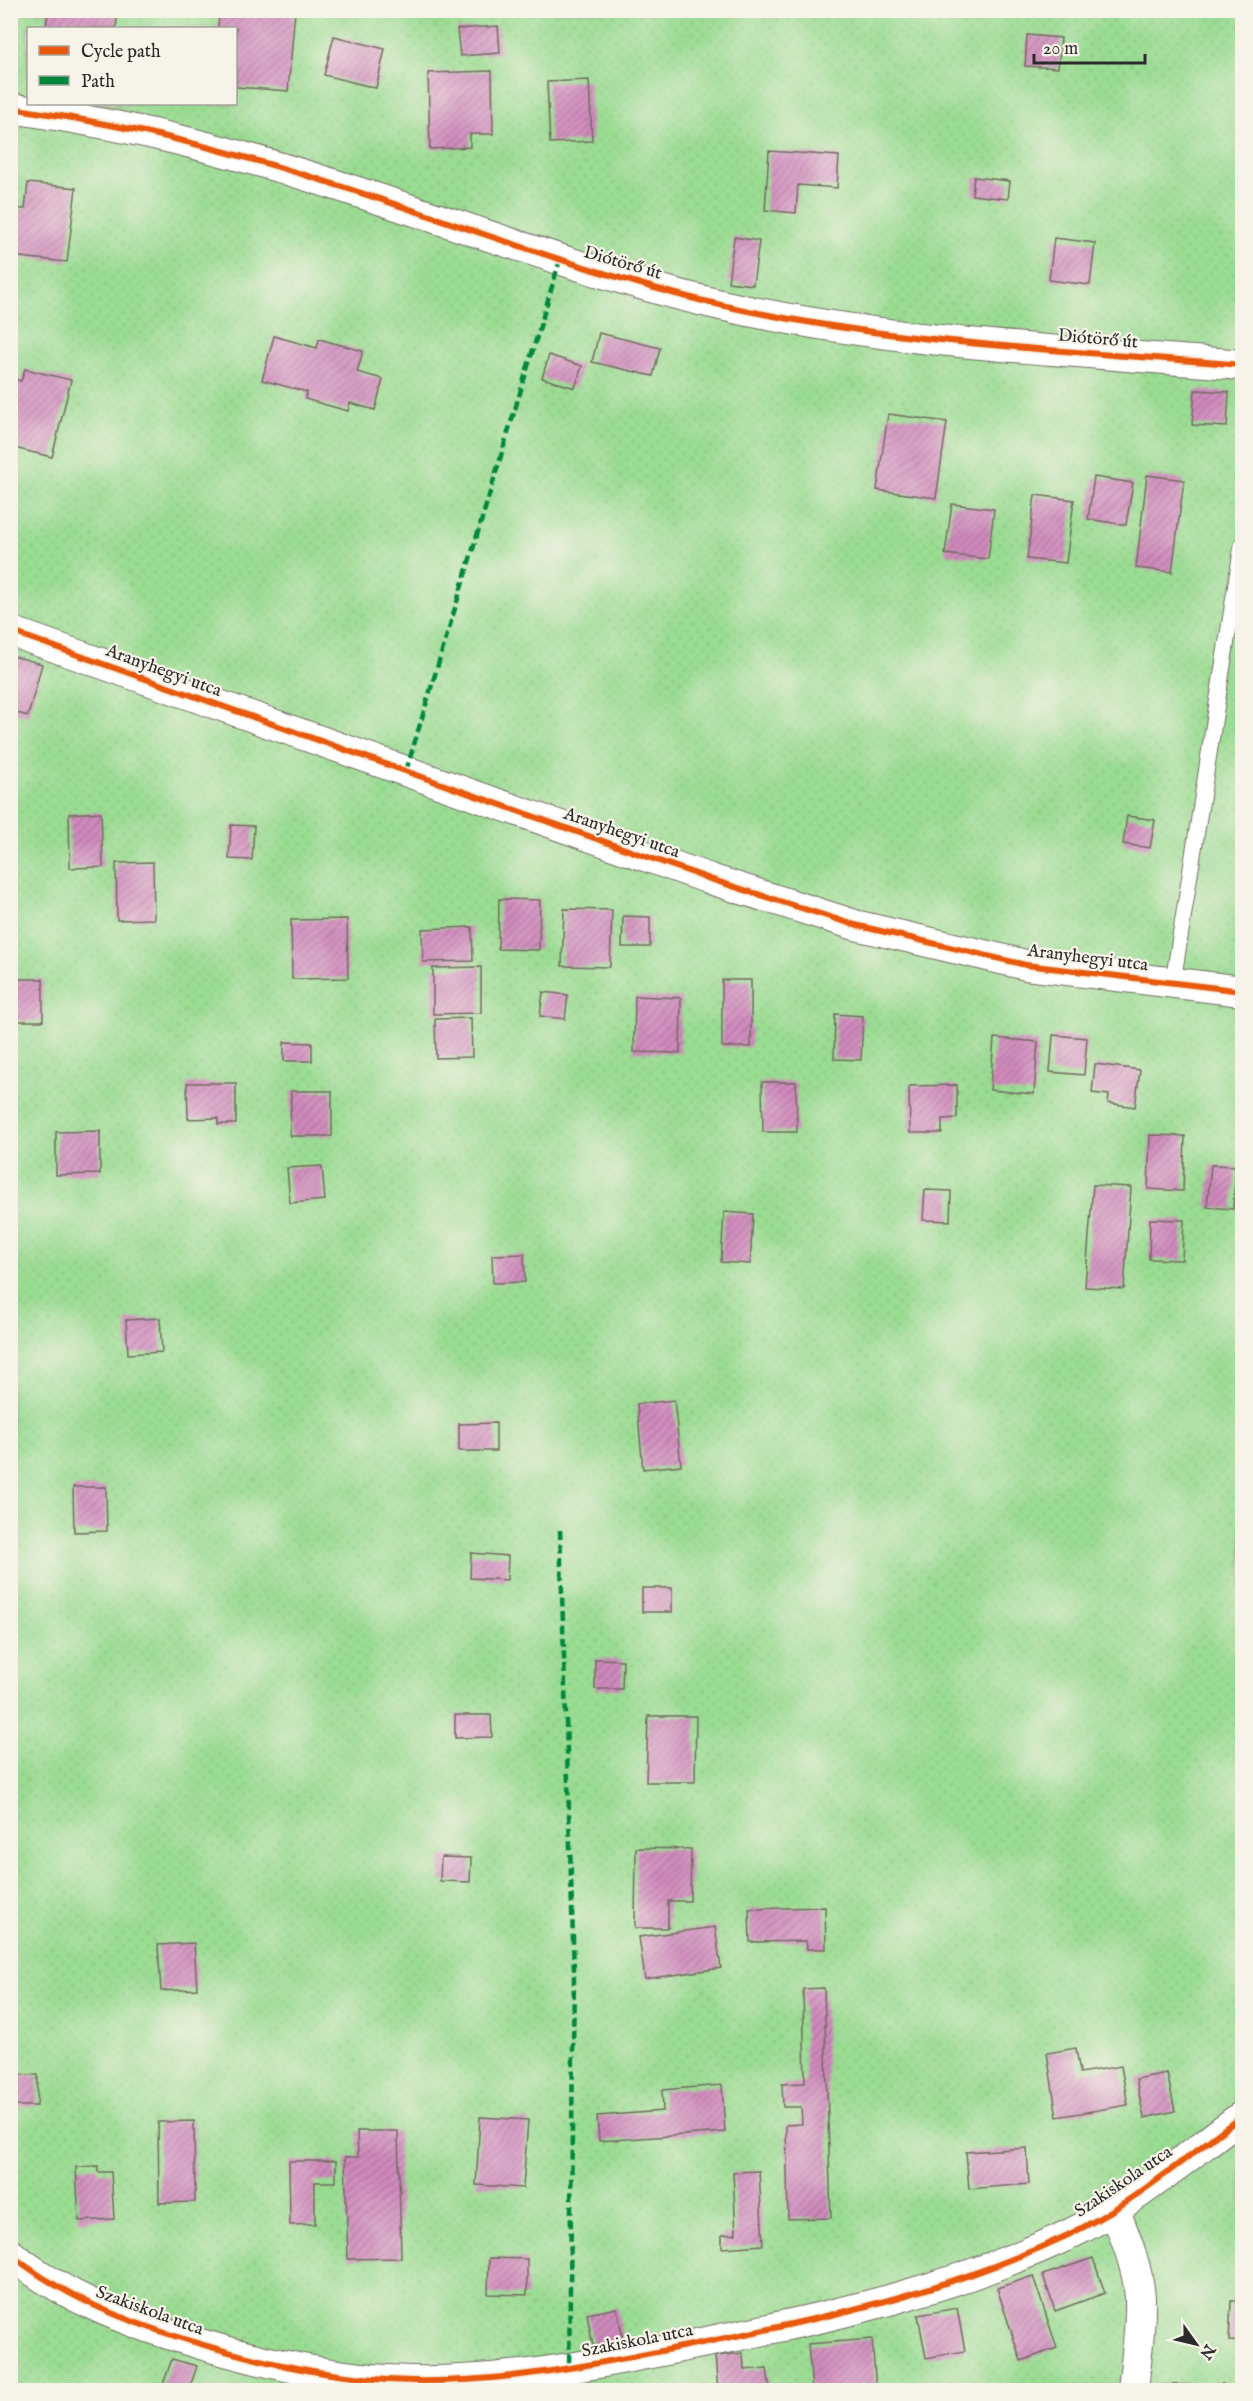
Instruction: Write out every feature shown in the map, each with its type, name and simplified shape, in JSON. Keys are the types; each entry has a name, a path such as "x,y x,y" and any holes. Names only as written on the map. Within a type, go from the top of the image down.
{"street":[{"name":"Diótörő út","path":"10,108 68,116 192,143 677,294 805,323 934,339 1242,366"},
{"name":"Aranyhegyi utca","path":"10,631 710,879 855,925 1026,965 1242,991"},
{"name":"Szakiskola utca","path":"10,2254 45,2281 90,2306 142,2326 246,2358 342,2375 388,2380 435,2381 569,2369 751,2333 899,2298 968,2278 1070,2234 1114,2208 1242,2116"},
{"path":"1114,2208 1132,2256 1140,2296 1139,2338 1133,2391"}],"lane":[{"path":"1173,982 1242,545"}],"green space":[{"path":"11,11 1242,11 1242,2390 11,2390"}],"building":[{"path":"48,10 118,10 116,27 46,27"},
{"path":"233,10 295,10 288,91 237,87 237,27 218,27 219,14 232,15"},
{"path":"498,26 500,53 460,56 457,29"},
{"path":"1027,35 1061,38 1058,68 1025,66"},
{"path":"334,36 385,49 376,88 324,75"},
{"path":"492,71 493,134 470,134 470,147 430,149 428,73"},
{"path":"589,80 592,141 550,143 547,82"},
{"path":"769,151 839,156 837,188 798,185 796,213 765,210"},
{"path":"974,177 1010,181 1008,199 972,195"},
{"path":"28,183 76,188 67,262 10,256 10,208 25,209"},
{"path":"734,237 759,241 753,285 728,282"},
{"path":"1054,238 1095,243 1090,285 1049,280"},
{"path":"599,333 660,348 653,376 592,362"},
{"path":"274,336 317,348 319,339 363,351 357,372 383,379 375,410 350,403 348,411 305,399 307,392 262,380"},
{"path":"549,355 582,366 575,388 542,378"},
{"path":"25,369 71,380 52,457 10,447 10,378 21,381"},
{"path":"1195,390 1229,392 1227,427 1192,425"},
{"path":"888,414 947,422 936,498 877,490"},
{"path":"1147,475 1184,480 1172,572 1136,568"},
{"path":"1094,477 1133,483 1126,525 1088,519"},
{"path":"1035,495 1074,500 1066,563 1027,559"},
{"path":"952,504 994,509 988,559 945,554"},
{"path":"10,655 42,664 28,716 10,711"},
{"path":"101,812 103,867 70,868 69,814"},
{"path":"1127,816 1155,820 1150,848 1123,844"},
{"path":"231,825 254,826 252,860 229,859"},
{"path":"153,862 154,919 117,920 116,863"},
{"path":"499,899 540,900 539,950 498,949"},
{"path":"564,909 612,910 610,967 562,966"},
{"path":"623,916 650,917 650,947 622,947"},
{"path":"347,919 348,978 292,979 291,920"},
{"path":"472,927 473,961 423,962 422,929"},
{"path":"481,967 481,1013 433,1014 433,968"},
{"path":"11,979 43,979 43,1021 11,1021"},
{"path":"722,980 751,980 751,1047 722,1047"},
{"path":"543,992 568,995 565,1019 540,1016"},
{"path":"635,996 681,998 680,1053 634,1052"},
{"path":"835,1014 863,1016 861,1060 834,1059"},
{"path":"471,1018 472,1057 436,1058 435,1019"},
{"path":"1053,1035 1087,1038 1084,1075 1050,1072"},
{"path":"994,1038 1038,1042 1034,1094 990,1090"},
{"path":"284,1042 312,1043 312,1061 284,1061"},
{"path":"1095,1064 1140,1070 1135,1107 1108,1103 1109,1095 1092,1093"},
{"path":"762,1082 796,1082 797,1132 763,1132"},
{"path":"187,1083 236,1083 236,1124 218,1124 218,1118 188,1119"},
{"path":"957,1085 957,1118 942,1119 942,1133 910,1133 909,1086"},
{"path":"291,1091 332,1091 332,1136 290,1136"},
{"path":"100,1131 100,1174 56,1175 56,1132"},
{"path":"1150,1135 1185,1136 1183,1191 1148,1189"},
{"path":"1211,1165 1236,1166 1233,1209 1207,1207"},
{"path":"322,1166 325,1200 290,1203 287,1168"},
{"path":"1093,1185 1131,1187 1124,1289 1085,1287"},
{"path":"925,1190 951,1191 950,1221 923,1220"},
{"path":"724,1212 753,1214 750,1264 721,1262"},
{"path":"1150,1219 1184,1220 1182,1260 1149,1259"},
{"path":"524,1254 525,1282 493,1283 492,1255"},
{"path":"160,1318 162,1352 128,1354 126,1320"},
{"path":"674,1400 681,1465 643,1469 637,1404"},
{"path":"496,1423 496,1451 459,1451 459,1424"},
{"path":"73,1487 106,1487 107,1531 74,1532"},
{"path":"471,1553 508,1556 507,1580 470,1578"},
{"path":"642,1588 672,1588 672,1612 642,1612"},
{"path":"595,1659 623,1660 622,1689 595,1689"},
{"path":"455,1715 491,1715 492,1737 455,1738"},
{"path":"648,1716 696,1716 695,1782 646,1782"},
{"path":"636,1848 691,1849 690,1901 668,1901 668,1928 635,1928"},
{"path":"441,1857 471,1858 470,1882 440,1881"},
{"path":"825,1907 826,1949 807,1949 806,1941 750,1942 749,1909"},
{"path":"715,1927 721,1968 645,1979 639,1937"},
{"path":"194,1943 197,1989 161,1991 158,1945"},
{"path":"824,1988 831,2218 788,2219 786,2125 802,2124 801,2107 783,2107 782,2084 805,2083 803,1989"},
{"path":"1076,2048 1080,2073 1121,2066 1128,2105 1057,2117 1047,2053"},
{"path":"1167,2073 1175,2111 1144,2118 1136,2079"},
{"path":"10,2074 38,2075 37,2106 10,2106"},
{"path":"722,2085 725,2132 599,2141 597,2116 663,2111 662,2090"},
{"path":"480,2117 528,2120 523,2188 476,2185"},
{"path":"194,2121 195,2202 159,2203 158,2122"},
{"path":"357,2131 398,2131 401,2258 348,2259 345,2157 358,2157"},
{"path":"1027,2148 1029,2184 969,2189 966,2152"},
{"path":"289,2161 336,2161 336,2182 315,2182 315,2224 290,2225"},
{"path":"98,2166 98,2172 111,2172 114,2219 79,2221 76,2167"},
{"path":"759,2171 763,2245 722,2248 722,2235 736,2234 733,2172"},
{"path":"489,2258 527,2259 527,2295 488,2294"},
{"path":"1093,2258 1105,2293 1055,2311 1043,2275"},
{"path":"1033,2276 1057,2348 1021,2361 997,2288"},
{"path":"1231,2301 1242,2301 1242,2342 1229,2341"},
{"path":"617,2308 623,2340 593,2346 587,2314"},
{"path":"957,2308 965,2351 926,2358 918,2315"},
{"path":"872,2339 876,2390 812,2390 808,2344"},
{"path":"743,2353 744,2370 767,2368 770,2390 718,2390 715,2356"},
{"path":"172,2359 197,2366 189,2390 161,2390"},
{"path":"1223,2384 1223,2390 1163,2390 1163,2385"}],"marked path":[{"path":"406,771 560,260"},
{"path":"560,1530 574,1972 569,2369"}],"cycle path":[{"path":"10,108 146,132 252,159 615,277 745,310 816,324 957,342 1242,365"},
{"path":"10,631 710,879 855,925 1026,965 1242,991"},
{"path":"10,2254 51,2283 95,2306 187,2340 261,2360 336,2375 387,2380 471,2380 513,2376 639,2356 766,2330 898,2298 984,2270 1068,2235 1114,2210 1158,2180 1242,2116"}]}
